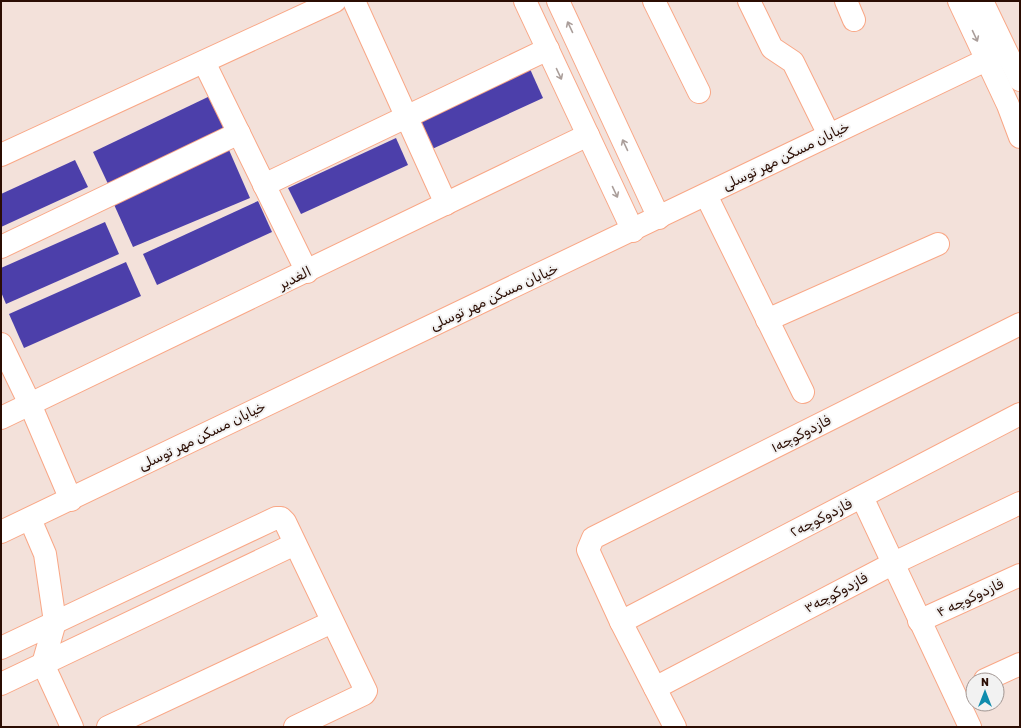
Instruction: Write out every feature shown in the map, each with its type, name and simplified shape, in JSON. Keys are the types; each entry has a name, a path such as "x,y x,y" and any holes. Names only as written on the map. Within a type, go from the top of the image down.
{"street":[{"path":"1,155 335,1"},
{"path":"354,1 446,204"},
{"path":"525,1 633,231"},
{"path":"558,1 659,218"},
{"path":"654,1 699,92"},
{"path":"749,1 772,48 793,62 829,135"},
{"path":"959,1 1008,105 1020,137"},
{"path":"982,1 1020,80"},
{"path":"264,185 548,49"},
{"name":"خیابان مسکن مهر توسلی","path":"1,532 71,500 633,231 986,60"},
{"path":"204,62 307,272"},
{"path":"1,247 239,133"},
{"name":"الغدیر","path":"1,418 588,136"},
{"path":"706,195 802,392"},
{"path":"767,320 938,244"},
{"name":"فازدوکوچه۱","path":"621,622 588,550 593,538 1020,324"},
{"path":"1,344 30,404 71,500"},
{"name":"فازدوکوچه۲","path":"621,622 1020,414"},
{"path":"862,497 919,621 963,690 970,727"},
{"name":"فازدوکوچه۳","path":"655,688 892,564 1020,503"},
{"path":"1,648 276,518 281,518 285,522 366,690 364,694 295,727"},
{"path":"30,519 45,554 54,622 43,664 72,727"},
{"path":"1,684 295,544"},
{"name":"فازدوکوچه ۴","path":"919,621 1020,575"},
{"path":"108,727 332,622"},
{"path":"621,622 675,727"},
{"path":"1002,672 1020,664"}],"building":[{"path":"530,69 543,98 430,150 417,121"},
{"path":"210,96 227,131 109,186 93,152"},
{"path":"396,138 408,165 301,214 288,188"},
{"path":"229,150 250,198 133,247 112,200"},
{"path":"75,160 88,187 1,227 1,194"},
{"path":"258,201 272,232 157,285 143,254"},
{"path":"105,222 119,254 6,304 1,292 1,268"},
{"path":"126,262 141,296 24,348 9,314"}]}
